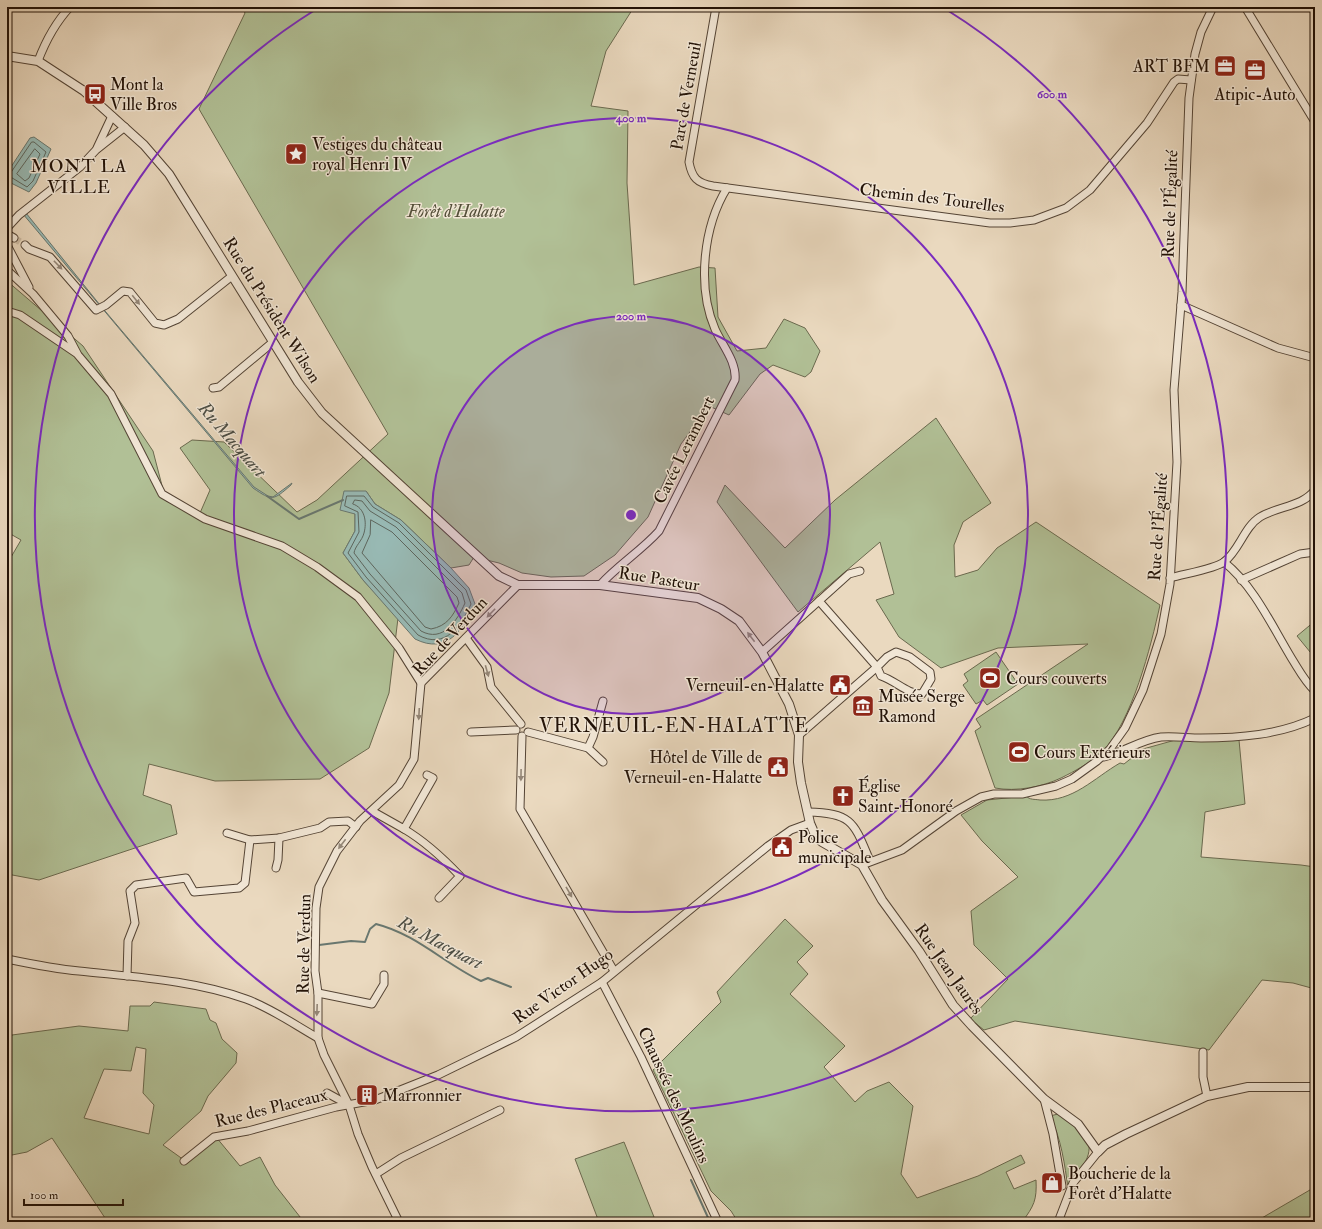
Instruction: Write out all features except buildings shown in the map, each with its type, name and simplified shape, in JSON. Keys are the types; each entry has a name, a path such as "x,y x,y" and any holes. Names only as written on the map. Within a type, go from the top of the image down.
{"street":[{"path":"38,61 46,40 56,24 70,7"},
{"name":"Parc de Verneuil","path":"716,7 689,162 692,175 695,180 702,184 727,188"},
{"name":"Rue de l'Égalité","path":"862,865 902,850 956,811 981,797 1022,794 1056,786 1072,780 1102,758 1121,734 1146,682 1161,634 1170,578 1177,462 1174,390 1181,305 1191,80 1195,54 1207,18 1214,7"},
{"path":"1245,7 1315,122"},
{"name":"Rue du Président Wilson","path":"7,56 38,61 84,91 144,145 168,174 298,382 322,413 499,576 518,585"},
{"name":"Chemin des Tourelles","path":"727,188 858,204 985,222 1010,223 1034,220 1062,210 1085,195 1104,175 1147,123 1174,82 1178,79 1191,80"},
{"path":"96,150 112,116"},
{"path":"7,228 19,215 80,167 96,150 125,127"},
{"name":"Cavée Lerambert","path":"600,585 611,573 643,547 659,531 683,481 711,430 732,386 736,374 715,329 706,296 706,266 709,235 714,213 727,188"},
{"path":"7,234 14,238"},
{"path":"7,245 33,294"},
{"path":"25,245 30,249 50,257 96,310 106,305 124,291 130,292 155,323 164,325 178,319 232,276"},
{"path":"7,270 33,294 68,336 78,355 111,394 162,494 205,519 282,546 317,567 358,597 399,648 421,683"},
{"path":"1181,305 1278,348 1315,358"},
{"path":"7,310 20,315 78,355"},
{"path":"213,388 219,387 273,342"},
{"path":"1170,578 1224,562 1257,519 1270,512 1304,500 1315,490"},
{"path":"1241,580 1300,554 1315,552"},
{"path":"1224,562 1241,580 1258,603 1304,679 1315,691"},
{"path":"762,652 849,574 860,570"},
{"name":"Rue Pasteur","path":"518,585 600,585 698,598 710,603 739,621 762,652 783,692 800,735 798,762 810,823"},
{"name":"Rue de Verdun","path":"399,1222 358,1134 349,1105 327,1062 318,1038 316,1028 318,993 315,971 316,908 319,887 337,851 356,827 399,785 414,759 421,683 518,585"},
{"path":"800,735 877,667 887,657 896,652 910,657 930,672 931,679 922,694 913,694 892,680 881,676 877,667 819,601"},
{"path":"466,638 487,666 491,687 521,724 527,726 528,732"},
{"path":"588,748 594,738 602,701"},
{"path":"1102,758 1138,743 1155,738 1175,736 1244,737 1289,727 1315,718"},
{"path":"516,730 521,724"},
{"path":"471,732 516,730"},
{"path":"516,730 518,735 522,736"},
{"path":"528,732 588,748 603,762"},
{"path":"522,736 525,736 528,732"},
{"path":"522,736 520,809 614,971"},
{"path":"404,829 433,778 427,775"},
{"path":"372,811 420,838 441,856 460,876 439,898"},
{"path":"808,812 827,812 849,820 858,834 870,861"},
{"path":"227,833 250,840 279,838 320,828 329,822 348,821 356,827"},
{"path":"810,823 816,837 822,842 862,865"},
{"name":"Rue Victor Hugo","path":"349,1105 375,1100 445,1072 516,1037 602,982 768,846 791,830 810,823"},
{"path":"276,868 279,838"},
{"path":"127,976 128,941 135,923 130,891 136,885 186,878 194,892 239,888 245,883 250,840"},
{"name":"Rue Jean Jaurès","path":"862,865 881,898 919,951 953,1005 1044,1099 1078,1124 1098,1152"},
{"path":"7,959 77,971 127,976 194,986 246,999 267,1009 318,1038"},
{"path":"318,993 372,1004 384,984 384,975"},
{"name":"Chaussée des Moulins","path":"602,982 640,1057 718,1222"},
{"path":"1204,1052 1203,1077 1207,1096"},
{"path":"1058,1222 1073,1183 1105,1145 1207,1096 1248,1087 1315,1087"},
{"path":"327,1093 349,1105"},
{"path":"1044,1099 1054,1141 1062,1186"},
{"name":"Rue des Placeaux","path":"184,1161 214,1137 248,1131 299,1116 349,1105"},
{"path":"376,1174 401,1158 500,1110"}],"green space":[{"name":"Forêt d'Halatte","path":"242,7 634,7 606,51 591,106 628,111 627,183 634,285 699,267 715,268 718,317 737,351 766,348 784,319 805,328 820,351 811,372 805,377 773,365 760,374 729,415 709,406 681,444 648,517 615,555 584,576 551,577 522,573 499,563 474,557 469,565 451,568 401,520 375,504 366,491 355,514 355,531 343,553 363,580 398,618 389,693 369,748 320,779 215,781 149,764 143,795 171,805 177,834 39,880 7,874 7,564 21,540 7,532 7,281 83,346 153,451 166,501 200,513 210,490 180,448 192,440 224,442 297,512 317,500 388,434 199,109 245,13"},
{"path":"936,418 991,503 963,522 954,545 955,577 978,570 997,548 1036,522 1160,605 1146,662 1139,683 1113,739 1102,752 1077,770 1046,784 1020,789 995,788 975,731 981,727 976,719 1088,644 998,648 941,668 899,637 876,600 894,594 880,542 798,612 717,502 725,485 785,548 835,500"},
{"path":"1315,621 1315,658 1297,636"},
{"name":"Cours couverts","path":"996,652 1018,684 987,705 983,700 976,704 963,685 968,681 964,674"},
{"path":"1179,739 1239,740 1245,804 1205,812 1201,857 1315,867 1315,989 1293,983 1262,980 1209,1050 1015,1021 984,1030 970,1019 1008,979 974,945 971,911 1018,877 982,841 961,815 987,800 1026,796 1031,799 1052,800 1063,797 1083,788 1120,763 1124,764 1143,749"},
{"path":"785,919 813,946 797,962 808,974 790,994 845,1046 824,1067 855,1102 867,1091 889,1082 913,1106 901,1174 917,1198 978,1176 1021,1155 1025,1163 1006,1172 1014,1189 1036,1180 1034,1202 1022,1222 738,1222 731,1211 711,1191 653,1070 721,1002 717,992"},
{"path":"154,1002 206,1009 210,1020 216,1023 222,1039 237,1053 236,1063 208,1096 201,1111 163,1145 184,1160 216,1137 240,1166 260,1157 275,1185 304,1222 105,1222 107,1221 52,1138 27,1152 7,1156 7,1046 12,1035 79,1026 128,1031 130,1006 150,1006","holes":["136,1047 146,1049 143,1093 154,1105 149,1134 84,1118 104,1069 131,1071"]},
{"path":"1058,1114 1075,1125 1089,1145 1089,1151 1085,1163 1068,1189 1060,1142 1050,1116"},
{"path":"624,1142 656,1222 599,1222 575,1159"},
{"path":"1315,1187 1315,1222 1255,1222"}],"water":[{"path":"34,137 51,149 36,183 29,192 7,181 7,173 30,138"},
{"path":"26,213 100,305 254,487 268,496 272,497 269,497 264,495 253,488 23,214"},
{"path":"292,483 280,494 274,497"},
{"path":"344,491 366,491 375,504 401,520 451,568 469,588 475,604 459,631 445,642 436,644 426,643 415,639 363,580 343,553 355,531 355,514 340,510"}],"waterway":[{"name":"Ru Macquart","path":"267,496 299,519 343,500"},
{"name":"Ru Macquart","path":"319,945 351,941 365,942 370,929 376,924 391,929 417,942 481,981 488,978 511,987"},
{"name":"Ru Macquart","path":"691,1180 710,1222"}],"tunnel":[{"path":"14,238 25,245"}],"place":[{"name":"ART BFM","path":"1225,66"},
{"name":"Atipic-Auto","path":"1255,70"},
{"name":"Mont la Ville Bros","path":"95,94"},
{"name":"Vestiges du château royal Henri IV","path":"296,154"},
{"name":"Cours couverts","path":"990,678"},
{"name":"Verneuil-en-Halatte","path":"840,685"},
{"name":"Musée Serge Ramond","path":"863,706"},
{"name":"Cours Extérieurs","path":"1019,752"},
{"name":"Hôtel de Ville de Verneuil-en-Halatte","path":"778,767"},
{"name":"Église Saint-Honoré","path":"843,796"},
{"name":"Police municipale","path":"782,847"},
{"name":"Marronnier","path":"367,1095"},
{"name":"Boucherie de la Forêt d'Halatte","path":"1052,1183"}],"district":[{"name":"MONT LA VILLE","path":"79,176"},
{"name":"VERNEUIL-EN-HALATTE","path":"674,726"}]}
